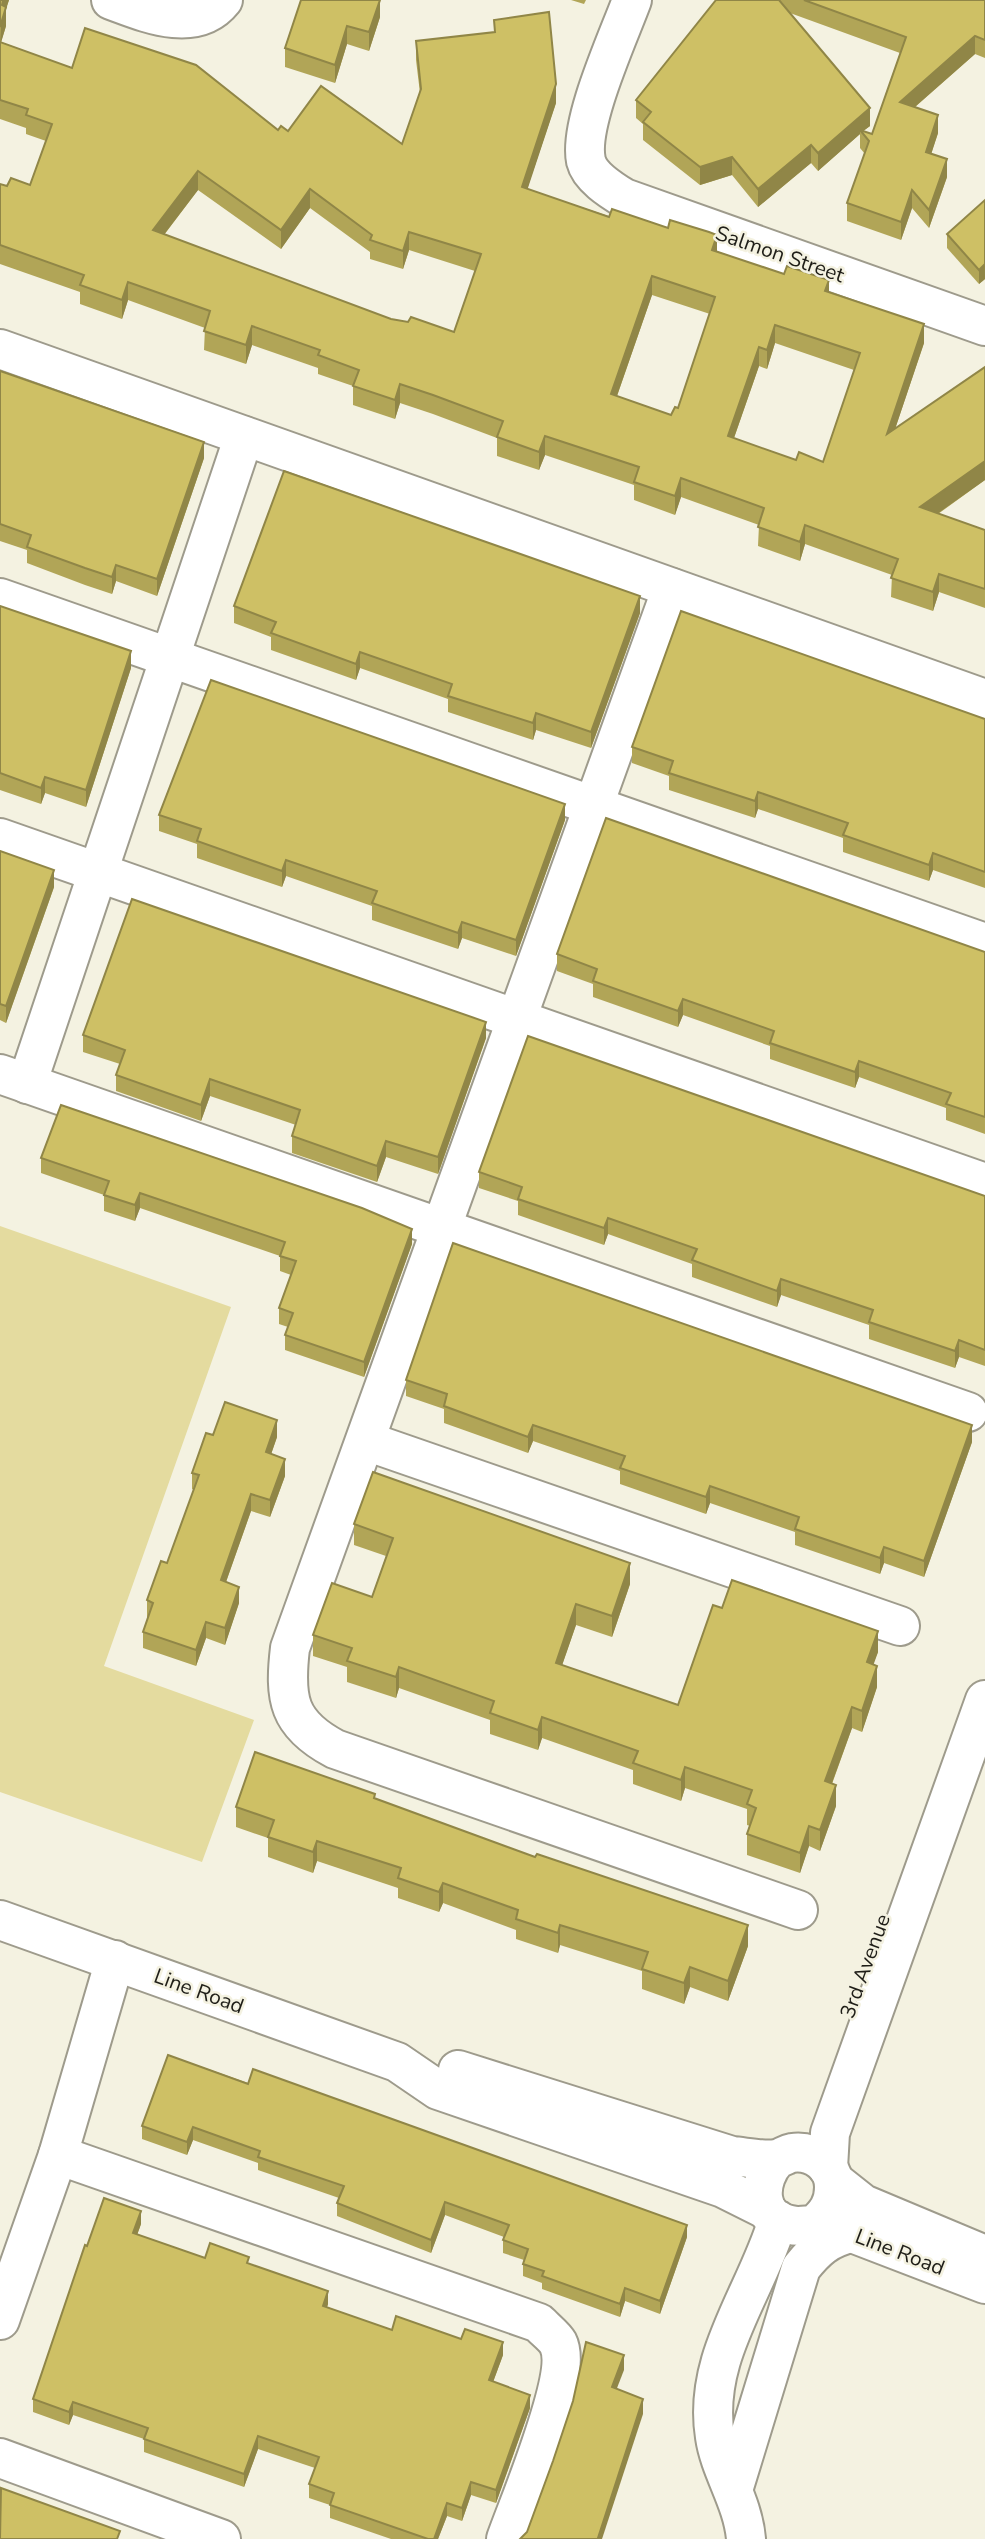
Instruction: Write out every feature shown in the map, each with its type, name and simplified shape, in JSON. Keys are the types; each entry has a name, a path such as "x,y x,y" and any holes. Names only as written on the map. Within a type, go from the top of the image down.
{"street":[{"path":"111,0 162,18 197,18 223,0"},
{"name":"Salmon Street","path":"632,0 591,111 586,139 586,163 604,185 624,198 985,326"},
{"path":"0,349 985,699"},
{"path":"244,436 97,872 14,1079 968,1412"},
{"path":"672,588 290,1648 286,1682 293,1709 309,1735 335,1749 798,1910"},
{"path":"0,598 985,943"},
{"path":"0,838 985,1183"},
{"path":"366,1441 900,1626"},
{"name":"3rd Avenue","path":"831,2175 830,2133 985,1700"},
{"name":"3rd Avenue","path":"783,2156 808,2123 918,1816 953,1792"},
{"name":"Line Road","path":"0,1920 397,2062 438,2090 723,2188 786,2218 852,2233 985,2284"},
{"path":"0,2320 58,2155 115,1961"},
{"name":"Line Road","path":"397,2062 447,2066 732,2157 818,2157 831,2175 863,2204 985,2255"},
{"path":"58,2155 539,2323 558,2343 562,2370 556,2395 506,2539"},
{"path":"783,2156 767,2169 762,2183 762,2197 786,2218 801,2268"},
{"path":"746,2539 734,2487 715,2440 711,2397 723,2349 769,2249 786,2218 829,2209 834,2196 831,2175"},
{"path":"734,2487 801,2268 816,2249 832,2238 852,2233"},
{"path":"0,2458 221,2539"}],"shaded area":[{"path":"0,1226 231,1307 104,1666 254,1720 202,1862 0,1792"}],"building":[{"path":"0,0 3,0 2,5 6,7 0,27"},
{"path":"301,0 380,0 369,32 347,26 335,65 285,48"},
{"path":"716,0 779,0 870,108 818,153 811,145 758,189 732,157 700,167 643,122 651,112 636,100"},
{"path":"804,0 985,0 985,40 975,36 900,102 938,115 926,152 947,159 929,210 912,190 901,222 847,203 869,141 860,130 872,134 906,37"},
{"path":"549,12 556,84 522,187 609,217 612,209 668,228 670,220 709,232 717,235 712,250 784,274 787,266 829,280 825,291 924,324 887,434 985,367 985,461 920,507 985,530 985,589 939,574 933,592 891,578 898,559 805,525 800,542 758,527 764,508 681,478 675,496 634,482 639,467 545,436 539,452 497,437 503,421 433,395 400,384 395,400 353,386 359,370 318,355 320,350 252,326 246,345 204,331 210,311 128,282 122,300 80,285 84,275 0,245 0,184 7,186 11,178 30,185 52,124 26,115 28,109 0,100 0,42 72,68 85,28 196,65 278,130 281,126 288,131 321,86 402,144 421,89 416,41 495,32 494,20","holes":["198,171 281,230 310,189 372,235 370,240 403,251 409,232 481,254 454,332 411,317 408,322 391,319 153,230","652,276 715,297 678,408 675,407 671,415 611,394","775,325 860,353 823,462 799,452 796,460 728,436 759,347 767,350"]},
{"path":"985,200 985,264 979,270 947,234"},
{"path":"0,371 204,442 157,579 116,565 112,577 85,568 27,547 31,535 0,524"},
{"path":"284,471 640,596 591,732 536,713 533,723 448,696 452,684 360,652 356,664 271,633 276,622 234,606"},
{"path":"0,606 131,651 86,790 45,777 41,788 0,773"},
{"path":"681,611 985,719 985,872 933,853 929,865 843,835 848,823 758,792 755,801 669,773 673,761 632,747"},
{"path":"211,680 565,804 516,940 462,922 458,933 372,903 377,891 286,860 282,871 197,841 201,829 159,815"},
{"path":"606,818 985,952 985,1117 946,1104 951,1093 859,1061 855,1072 770,1043 774,1031 683,999 678,1011 593,981 597,969 557,954"},
{"path":"0,851 54,870 6,1006 0,1004"},
{"path":"132,899 486,1022 438,1157 386,1141 377,1166 292,1136 300,1110 210,1079 201,1105 116,1075 125,1050 83,1035"},
{"path":"528,1036 985,1196 985,1350 959,1340 955,1351 869,1322 873,1310 781,1279 777,1291 692,1260 697,1249 608,1218 604,1228 518,1199 522,1187 479,1172"},
{"path":"61,1105 362,1208 412,1229 364,1362 285,1335 293,1313 279,1308 296,1261 280,1256 285,1242 140,1193 135,1205 104,1195 109,1181 41,1158"},
{"path":"453,1243 972,1425 924,1561 884,1547 880,1558 795,1529 799,1517 710,1486 706,1497 620,1468 625,1456 533,1425 528,1437 444,1406 447,1394 406,1380"},
{"path":"225,1402 277,1420 266,1452 285,1459 270,1500 251,1494 221,1580 239,1587 225,1628 206,1622 196,1650 143,1632 153,1603 147,1600 161,1561 167,1563 199,1475 192,1473 206,1433 213,1435"},
{"path":"373,1472 630,1563 612,1616 576,1604 556,1663 678,1705 713,1605 722,1608 732,1580 878,1631 867,1662 877,1666 862,1711 852,1707 825,1781 836,1785 820,1830 809,1826 800,1853 747,1834 756,1808 747,1804 752,1790 685,1767 681,1780 633,1763 638,1751 542,1717 538,1730 490,1713 494,1701 399,1667 396,1677 347,1661 352,1648 313,1635 332,1583 372,1597 393,1538 354,1524"},
{"path":"255,1752 375,1794 374,1798 535,1857 537,1854 748,1925 728,1981 690,1967 684,1983 642,1969 648,1952 560,1925 558,1933 516,1919 518,1910 443,1883 439,1892 398,1878 401,1868 317,1841 313,1852 268,1837 274,1820 236,1807"},
{"path":"168,2055 248,2084 253,2069 687,2225 660,2301 625,2288 620,2304 542,2276 544,2271 523,2264 528,2249 503,2240 509,2225 445,2202 431,2240 337,2203 344,2186 258,2157 260,2151 193,2127 187,2142 142,2126"},
{"path":"104,2198 141,2211 133,2233 205,2258 210,2243 249,2257 247,2263 328,2291 323,2306 392,2330 396,2316 461,2339 465,2329 503,2342 489,2380 530,2395 496,2490 471,2482 462,2508 447,2503 434,2539 428,2539 330,2505 334,2493 309,2484 319,2457 258,2436 244,2474 144,2439 148,2428 73,2402 69,2412 33,2399 85,2245 87,2246"},
{"path":"586,2342 624,2355 612,2387 643,2399 598,2538 600,2539 520,2539 527,2532 553,2461 573,2401"},
{"path":"1,2488 120,2531 117,2539 0,2539"}]}
